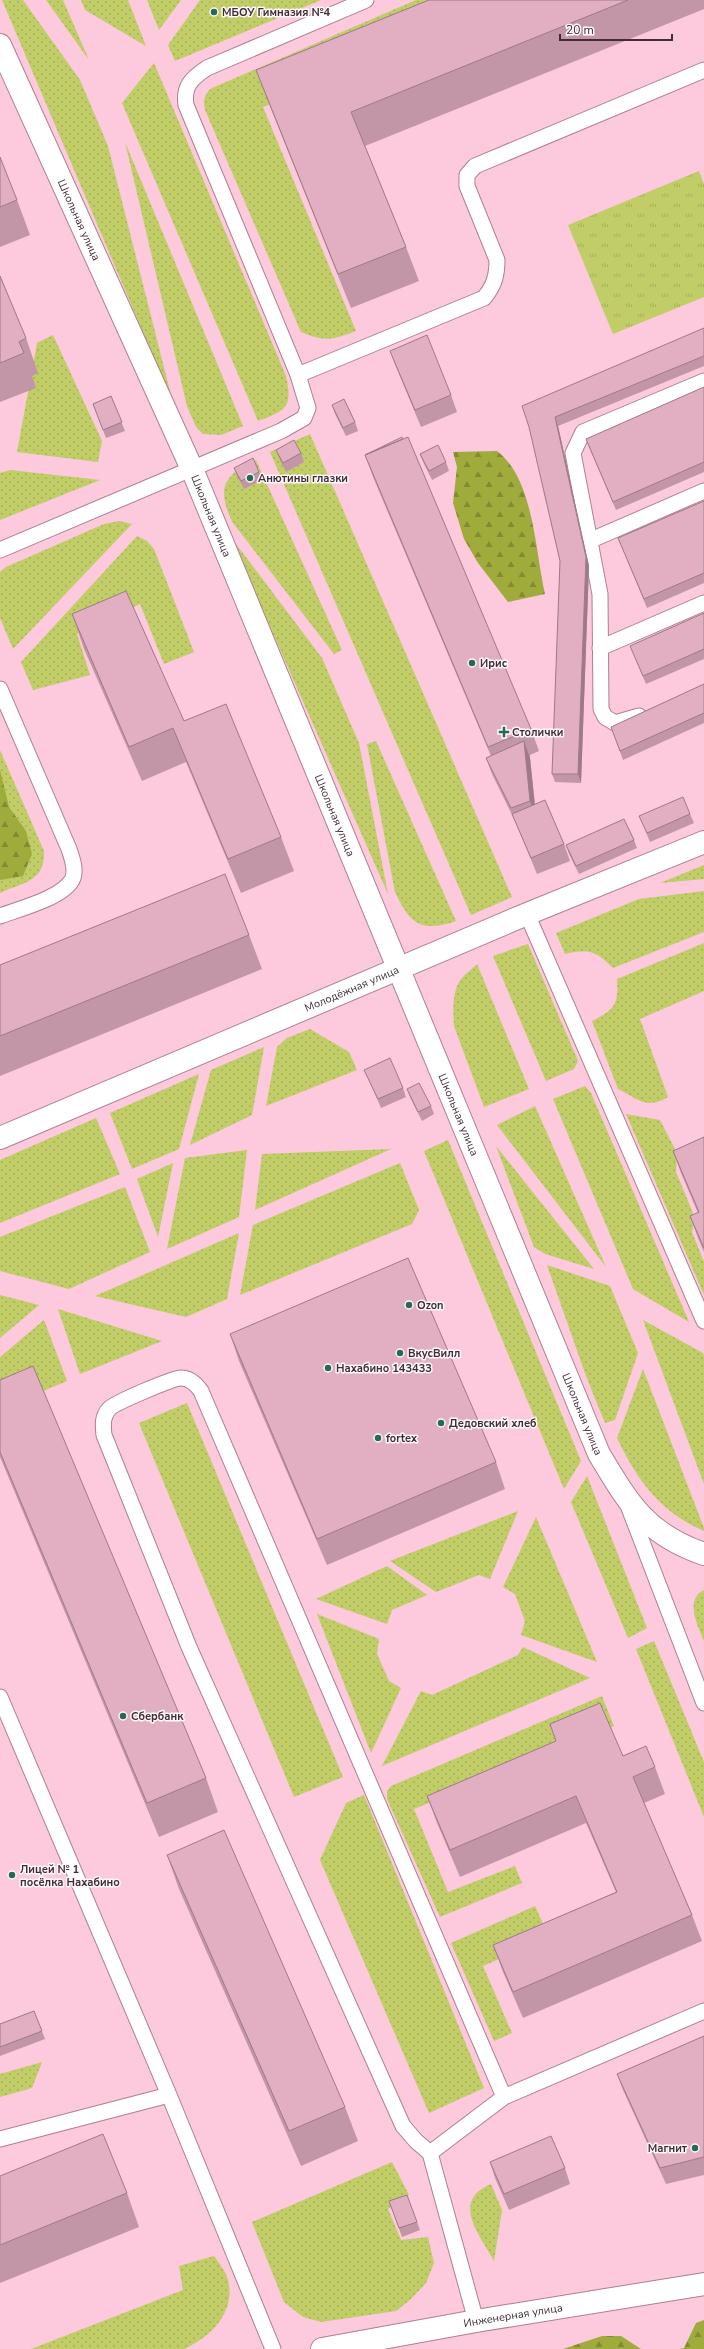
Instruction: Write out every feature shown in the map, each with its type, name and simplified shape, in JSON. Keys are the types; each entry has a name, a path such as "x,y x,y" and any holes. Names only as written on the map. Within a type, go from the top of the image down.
{"street":[{"name":"Школьная улица","path":"0,45 192,469 576,1404 599,1454 626,1500 646,1521 664,1535 684,1547 704,1554"},
{"name":"Молодёжная улица","path":"0,1138 399,970 527,914 704,842"},
{"name":"Инженерная улица","path":"331,2348 476,2321 704,2284"}],"lane":[{"path":"0,550 281,431 304,418 308,408 298,375 186,105 185,95 188,84 207,68 366,0"},
{"path":"298,375 484,298 493,287 497,273 497,260 467,186 467,175 475,166 704,70"},
{"path":"650,711 630,720 615,723 604,718 601,708 600,594 589,541 574,453 584,432 704,381"},
{"path":"589,541 704,491"},
{"path":"600,648 704,603"},
{"path":"0,689 69,849 74,864 73,879 62,892 0,916"},
{"path":"527,914 704,1321"},
{"path":"476,2321 430,2153 416,2141 403,2126 189,1647 104,1435 103,1421 110,1407 164,1383 182,1378 196,1384 201,1390 504,2097"},
{"path":"626,1500 704,1703"},
{"path":"0,1696 169,2095 273,2349"},
{"path":"430,2153 504,2097 704,2011"},
{"path":"0,2139 169,2095"}],"green space":[{"path":"2,0 23,0 80,80 108,146 173,403"},
{"path":"46,0 63,0 89,60"},
{"path":"81,0 128,0 146,46 85,10"},
{"path":"147,0 181,0 159,30"},
{"path":"200,0 321,0 175,61 168,45"},
{"path":"416,0 523,0 263,107 356,331 328,339 309,335 301,332 205,110 205,98 207,93 212,88"},
{"path":"154,63 286,376 289,395 285,406 275,414 258,421 122,103"},
{"path":"125,142 243,426 221,435 203,434 196,427 187,406"},
{"path":"699,171 704,184 704,297 613,334 568,225"},
{"path":"53,335 102,441 98,462 17,452 37,343"},
{"path":"310,434 512,897 471,915 270,452"},
{"path":"497,451 509,463 519,479 526,497 545,594 508,602 478,563 464,539 453,503 457,467 453,452"},
{"path":"256,460 342,650 334,654 233,523 228,511 224,492 226,484 236,471"},
{"path":"10,470 100,480 0,520 0,473"},
{"path":"119,521 132,524 13,649 0,618 0,572 6,567 104,524"},
{"path":"137,536 147,541 154,549 194,652 164,664 140,604 77,634 90,675 33,690 21,662"},
{"path":"230,536 322,658 359,743 388,894"},
{"path":"376,741 456,921 444,925 434,926 425,926 418,923 406,912 395,892 367,744"},
{"path":"0,750 44,851 41,869 37,875 25,883 0,893"},
{"path":"0,770 9,807 26,831 32,854 23,876 0,880"},
{"path":"704,865 704,879 660,883"},
{"path":"704,891 704,932 613,968 602,958 592,952 580,951 565,954 556,933 639,899"},
{"path":"704,943 704,991 640,1019 668,1097 654,1103 642,1102 618,1089 592,1021 614,1006 617,995 617,979"},
{"path":"528,944 578,1061 574,1069 546,1081 493,956"},
{"path":"477,964 529,1089 484,1107 454,1026 453,1008 458,984 461,979"},
{"path":"310,1029 349,1052 357,1070 266,1106 277,1047 287,1038"},
{"path":"264,1047 252,1115 190,1145 211,1070"},
{"path":"199,1074 179,1149 132,1169 110,1113"},
{"path":"585,1086 591,1093 689,1322 633,1289 553,1099"},
{"path":"535,1106 606,1267 497,1125"},
{"path":"626,1114 660,1120 677,1153 676,1172 695,1218 692,1232 704,1262 704,1295"},
{"path":"96,1118 120,1174 0,1223 0,1160"},
{"path":"448,1140 581,1461 564,1489 424,1151"},
{"path":"496,1146 594,1269 545,1254 534,1247"},
{"path":"391,1149 255,1210 262,1154"},
{"path":"247,1150 239,1217 167,1249 185,1158"},
{"path":"173,1163 158,1237 137,1179"},
{"path":"400,1163 419,1210 412,1224 240,1295 253,1225"},
{"path":"125,1187 150,1252 69,1289 0,1271 0,1237"},
{"path":"239,1233 227,1299 186,1317 95,1296"},
{"path":"547,1265 610,1286 638,1353 615,1420 605,1423 586,1376"},
{"path":"0,1295 39,1305 0,1338"},
{"path":"58,1309 162,1341 80,1374"},
{"path":"44,1320 67,1381 0,1409 0,1357"},
{"path":"643,1320 703,1353 704,1484"},
{"path":"643,1369 704,1531 688,1523 662,1504 633,1468 617,1438"},
{"path":"187,1403 343,1777 294,1797 139,1423"},
{"path":"587,1476 647,1628 628,1638 571,1502"},
{"path":"518,1511 490,1579 479,1575 436,1592 390,1561"},
{"path":"536,1517 597,1662 521,1635 525,1621 515,1594 503,1587"},
{"path":"387,1566 427,1595 392,1610 387,1624 316,1599"},
{"path":"704,1590 704,1641 696,1621 694,1607 698,1594"},
{"path":"317,1614 379,1639 377,1654 389,1681 401,1688 371,1753"},
{"path":"654,1641 704,1762 704,1817 636,1649"},
{"path":"523,1647 590,1678 382,1766 421,1691 432,1695 518,1655"},
{"path":"602,1696 614,1726 414,1809 448,1892 515,1866 522,1883 440,1917 387,1799 387,1791 391,1786"},
{"path":"364,1795 484,2088 429,2113 320,1860 346,1803"},
{"path":"535,1906 549,1937 483,1966 512,2033 494,2041 451,1943"},
{"path":"42,2062 32,2088 0,2097 0,2074"},
{"path":"392,2162 409,2195 388,2209 401,2240 428,2237 434,2263 426,2283 411,2299 396,2311 321,2322 303,2317 284,2302 252,2222"},
{"path":"491,2184 502,2210 494,2261 476,2230 470,2209 472,2200 479,2191"},
{"path":"214,2256 228,2280 230,2292 228,2303 225,2313 219,2322 203,2338 194,2344 184,2349 31,2349 183,2290 179,2266"},
{"path":"704,2320 704,2349 679,2349 684,2348 696,2323"},
{"path":"602,2336 621,2336 641,2349 563,2349"}],"building":[{"path":"429,0 628,0 351,112 406,247 338,274 256,70"},
{"path":"0,157 17,200 0,207"},
{"path":"0,276 26,338 19,342 24,353 0,363"},
{"path":"704,328 704,356 555,417 586,557 578,774 552,774 560,561 529,427 522,406"},
{"path":"427,335 451,395 415,410 390,351"},
{"path":"704,387 704,462 613,502 586,439"},
{"path":"111,396 122,422 103,430 93,404"},
{"path":"344,399 355,422 343,428 332,405"},
{"path":"402,437 403,439 365,455"},
{"path":"408,437 531,729 488,747 365,455"},
{"path":"294,440 301,453 283,463 276,450"},
{"path":"438,445 446,462 429,471 420,454"},
{"path":"253,458 259,472 241,481 234,468"},
{"path":"704,501 704,573 644,599 618,538"},
{"path":"126,591 184,721 226,704 281,837 228,859 173,728 129,747 72,614"},
{"path":"704,613 704,649 643,676 630,646"},
{"path":"704,684 704,713 620,751 611,727"},
{"path":"524,741 530,801 511,808 486,758"},
{"path":"683,797 690,814 647,833 639,816"},
{"path":"545,800 564,844 531,858 512,814"},
{"path":"624,819 634,840 576,866 566,845"},
{"path":"225,874 249,935 0,1036 0,965"},
{"path":"390,1058 403,1088 378,1099 364,1070"},
{"path":"419,1083 431,1106 418,1112 407,1089"},
{"path":"704,1137 704,1248 690,1216 699,1212 673,1151"},
{"name":"fortex","path":"408,1258 496,1462 317,1539 230,1334"},
{"path":"33,1366 206,1778 147,1803 0,1452 0,1380"},
{"path":"600,1703 623,1756 646,1746 655,1767 633,1777 692,1915 513,1992 493,1945 617,1892 576,1796 450,1850 427,1796 556,1741 550,1724"},
{"path":"224,1830 345,2107 289,2131 167,1855"},
{"path":"34,2011 42,2031 0,2047 0,2024"},
{"path":"704,2036 704,2157 660,2168 617,2074"},
{"path":"103,2134 127,2193 0,2245 0,2176"},
{"path":"551,2136 565,2168 504,2194 490,2162"},
{"path":"407,2195 417,2222 399,2228 389,2201"}],"place":[{"name":"МБОУ Гимназия №4","path":"214,12"},
{"name":"Анютины глазки","path":"250,478"},
{"name":"Ирис","path":"472,663"},
{"name":"Столички","path":"504,732"},
{"name":"Ozon","path":"409,1305"},
{"name":"ВкусВилл","path":"400,1353"},
{"name":"Нахабино 143433","path":"328,1368"},
{"name":"Дедовский хлеб","path":"441,1423"},
{"name":"fortex","path":"378,1438"},
{"name":"Сбербанк","path":"123,1716"},
{"name":"Лицей № 1 посёлка Нахабино","path":"12,1875"},
{"name":"Магнит","path":"695,2148"}]}
